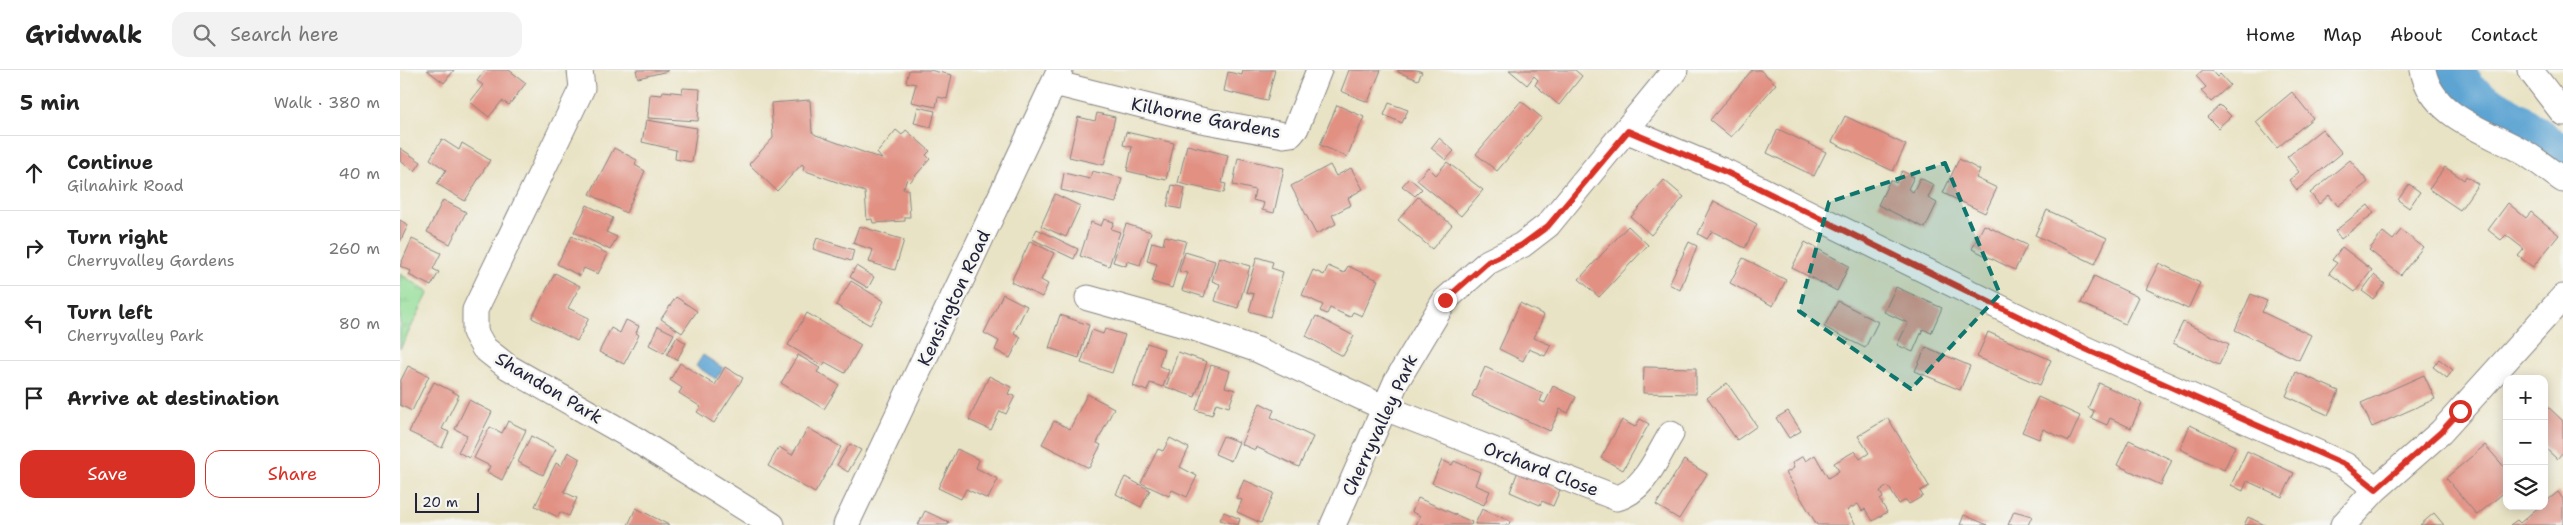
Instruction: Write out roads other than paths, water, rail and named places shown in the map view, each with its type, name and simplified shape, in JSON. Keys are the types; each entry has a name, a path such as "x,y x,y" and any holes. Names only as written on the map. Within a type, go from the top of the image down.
{"street":[{"name":"Shandon Park","path":"580,70 582,88 476,310 475,332 484,348 508,367 635,439 772,525"},
{"name":"Kilhorne Gardens","path":"1057,76 1201,120 1284,136 1291,134 1296,128 1320,70"},
{"name":"Cherryvalley Park","path":"1333,525 1396,382 1445,300 1488,262 1522,245 1548,226 1628,131 1675,70"},
{"path":"2423,70 2439,103 2455,117 2525,153 2563,180"},
{"path":"2530,70 2563,113"},
{"name":"Kensington Road","path":"846,525 1057,76"},
{"path":"1628,131 1728,173 2072,343 2346,465 2376,489"},
{"path":"2355,520 2376,489 2441,432 2563,297"},
{"name":"Orchard Close","path":"1088,298 1188,326 1258,350 1385,408 1617,498 1630,494 1639,486 1672,434"}],"water":[{"path":"703,355 723,368 716,379 696,366"}],"waterway":[{"path":"2452,70 2468,92 2518,122 2563,155"}]}
